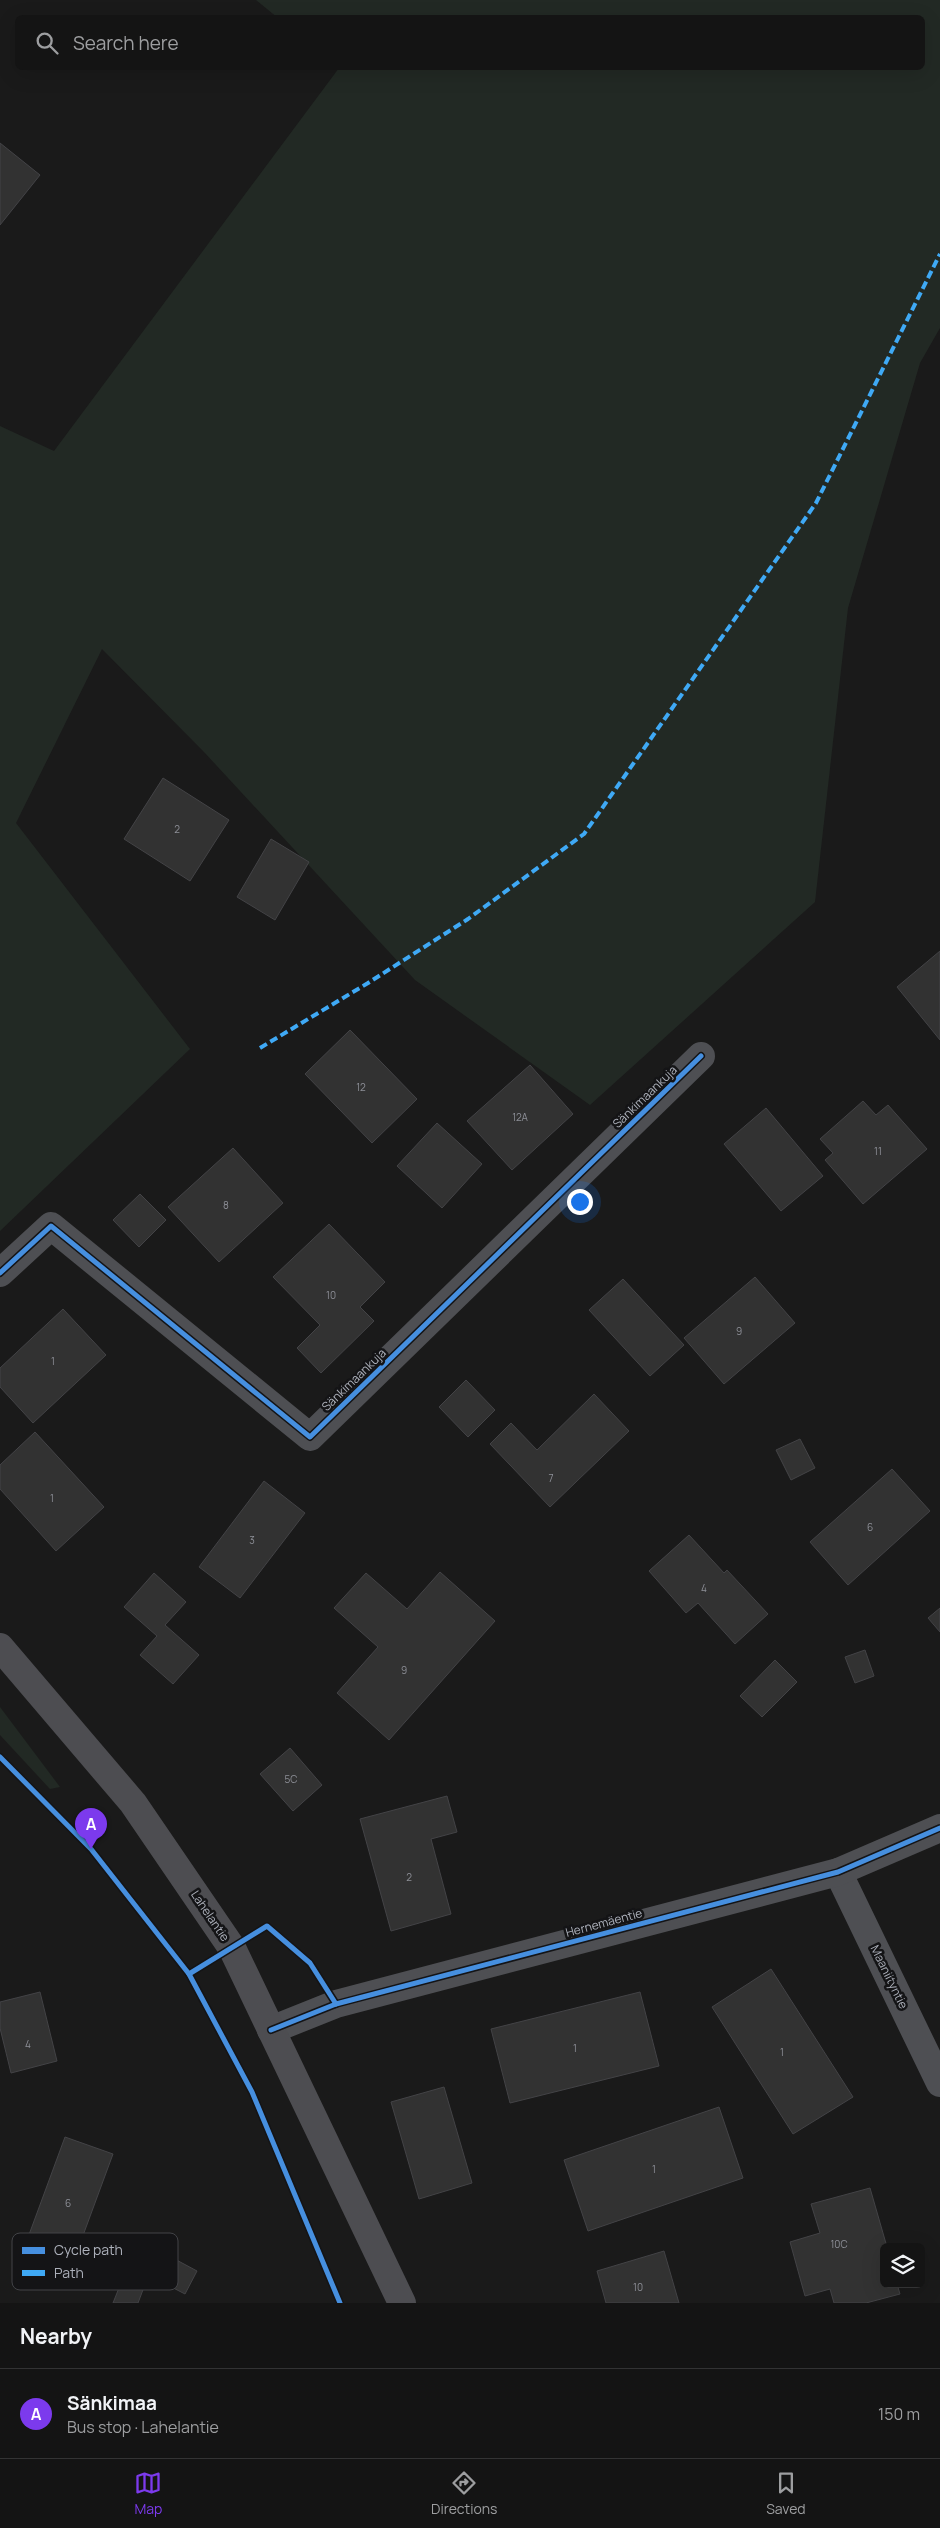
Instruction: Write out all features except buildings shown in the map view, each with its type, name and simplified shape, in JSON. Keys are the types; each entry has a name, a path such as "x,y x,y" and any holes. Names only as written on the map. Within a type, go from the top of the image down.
{"main road":[{"name":"Lahelantie","path":"0,1647 133,1803 232,1948 402,2303"}],"street":[{"name":"Sänkimaankuja","path":"0,1273 50,1226 310,1437 702,1056"},
{"name":"Hernemäentie","path":"271,2030 336,2004 838,1872 940,1828"},
{"name":"Maaniityntie","path":"838,1872 940,2083"}],"shaded area":[{"path":"256,0 940,0 940,328 920,363 848,608 815,902 590,1105 415,980 204,752 102,649 16,823 190,1049 0,1231 0,426 54,451 338,70 925,70 925,15 274,15"},
{"path":"0,1707 60,1787 50,1789 0,1735"}],"marked path":[{"path":"260,1048 368,983 468,919 584,834 816,503 940,254"}],"cycle path":[{"path":"0,1273 51,1226 310,1437 701,1056"},
{"path":"0,1757 91,1849 189,1974 252,2092 340,2303"},
{"path":"271,2030 336,2004 838,1872 940,1828"},
{"path":"189,1974 267,1926 310,1963 336,2004"}],"place":[{"name":"Sänkimaa","path":"91,1849"}]}
